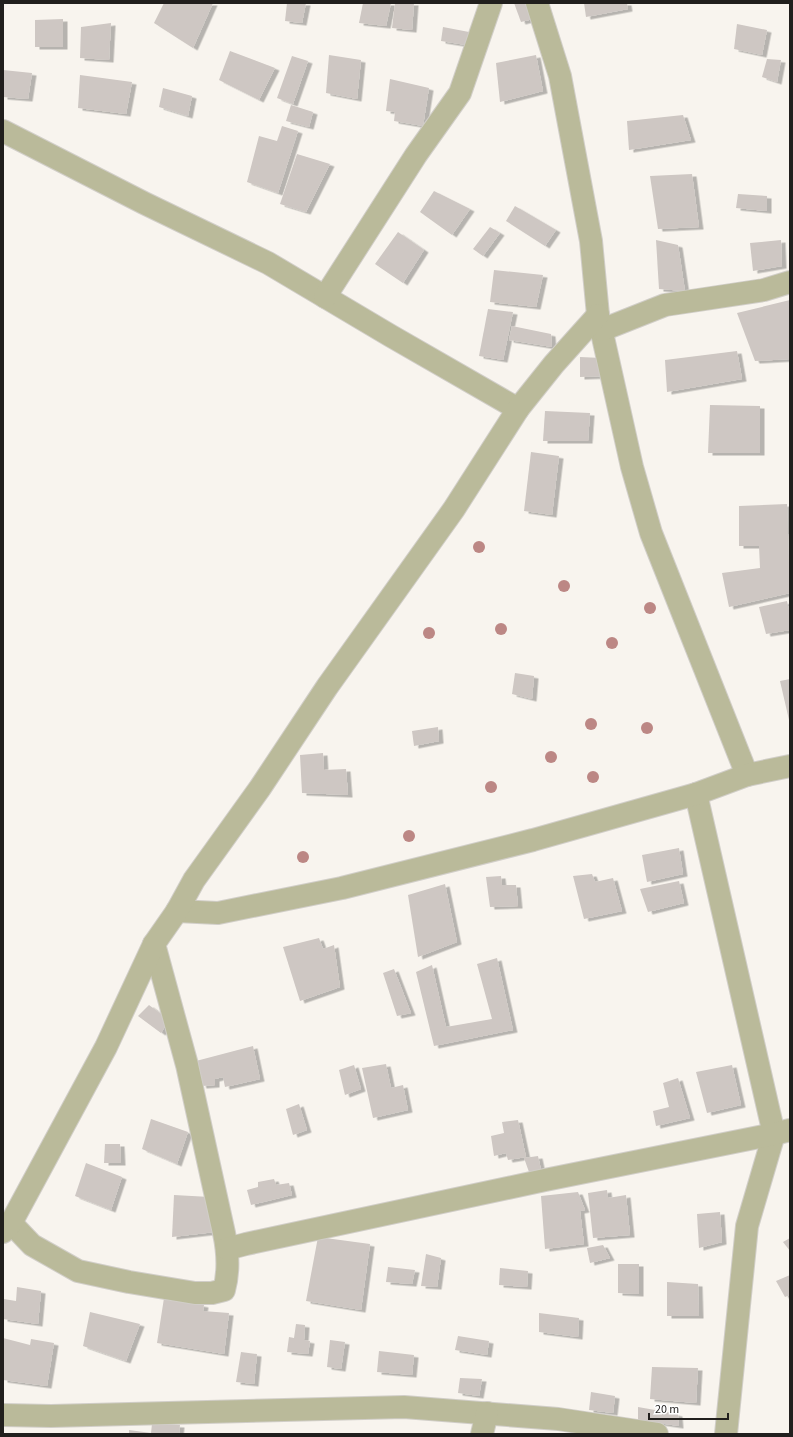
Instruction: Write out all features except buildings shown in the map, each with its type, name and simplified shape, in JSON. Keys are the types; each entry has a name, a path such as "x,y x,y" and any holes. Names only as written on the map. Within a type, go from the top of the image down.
{"street":[{"path":"325,297 416,154 460,93 491,3"},
{"path":"537,3 561,83 591,241 600,323 632,467 651,532 747,775"},
{"path":"3,131 144,203 268,263 518,409"},
{"path":"154,944 187,1065 227,1249 227,1280 224,1290 212,1293 195,1293 129,1282 78,1271 32,1245 7,1228 106,1047 154,944 194,880 260,788 327,687 454,509 518,409 554,364 600,323 665,305 764,290 790,282"},
{"path":"176,911 218,913 342,888 532,840 696,794 747,775 790,766"},
{"path":"696,794 782,1132 747,1226 726,1434"},
{"path":"227,1249 530,1183 782,1132"},
{"path":"3,1415 51,1416 404,1407 558,1419 657,1434"},
{"path":"482,1434 487,1413"}]}
